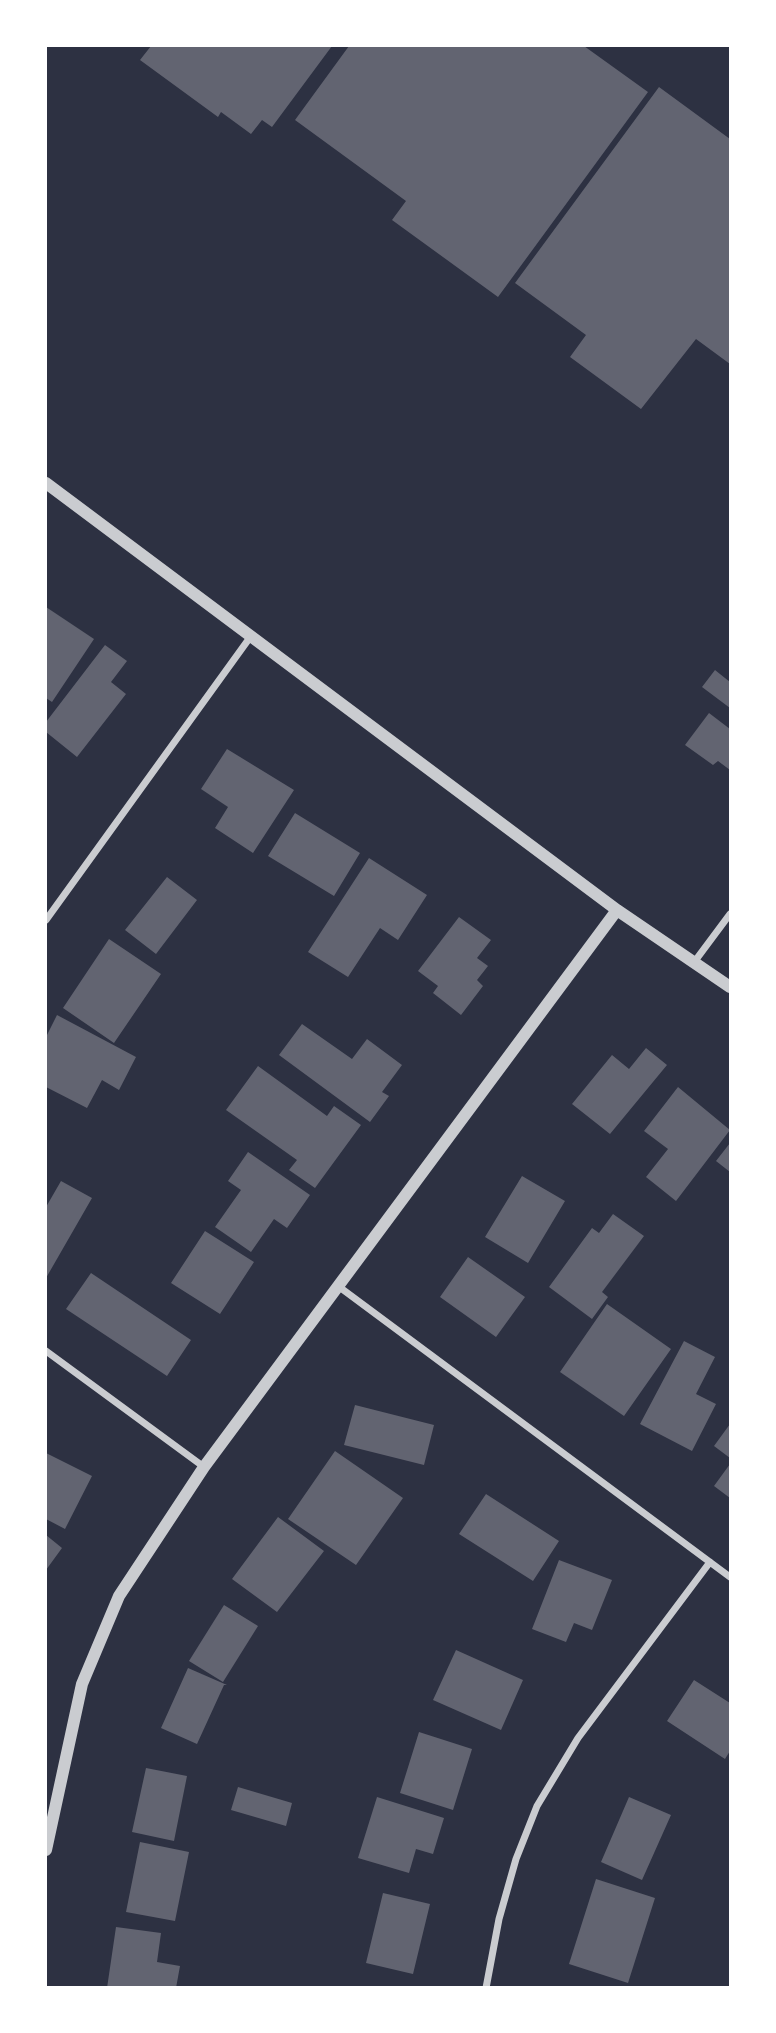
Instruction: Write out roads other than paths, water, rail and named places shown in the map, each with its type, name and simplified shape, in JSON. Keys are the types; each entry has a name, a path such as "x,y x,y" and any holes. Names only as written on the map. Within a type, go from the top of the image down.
{"street":[{"path":"46,483 617,910 730,987"},
{"path":"46,920 251,636"},
{"path":"46,1850 82,1684 118,1597 204,1468 617,910"},
{"path":"695,961 730,914"},
{"path":"338,1286 730,1577"},
{"path":"46,1351 204,1468"},
{"path":"486,1987 516,1859 537,1806 578,1738 710,1562"}]}
